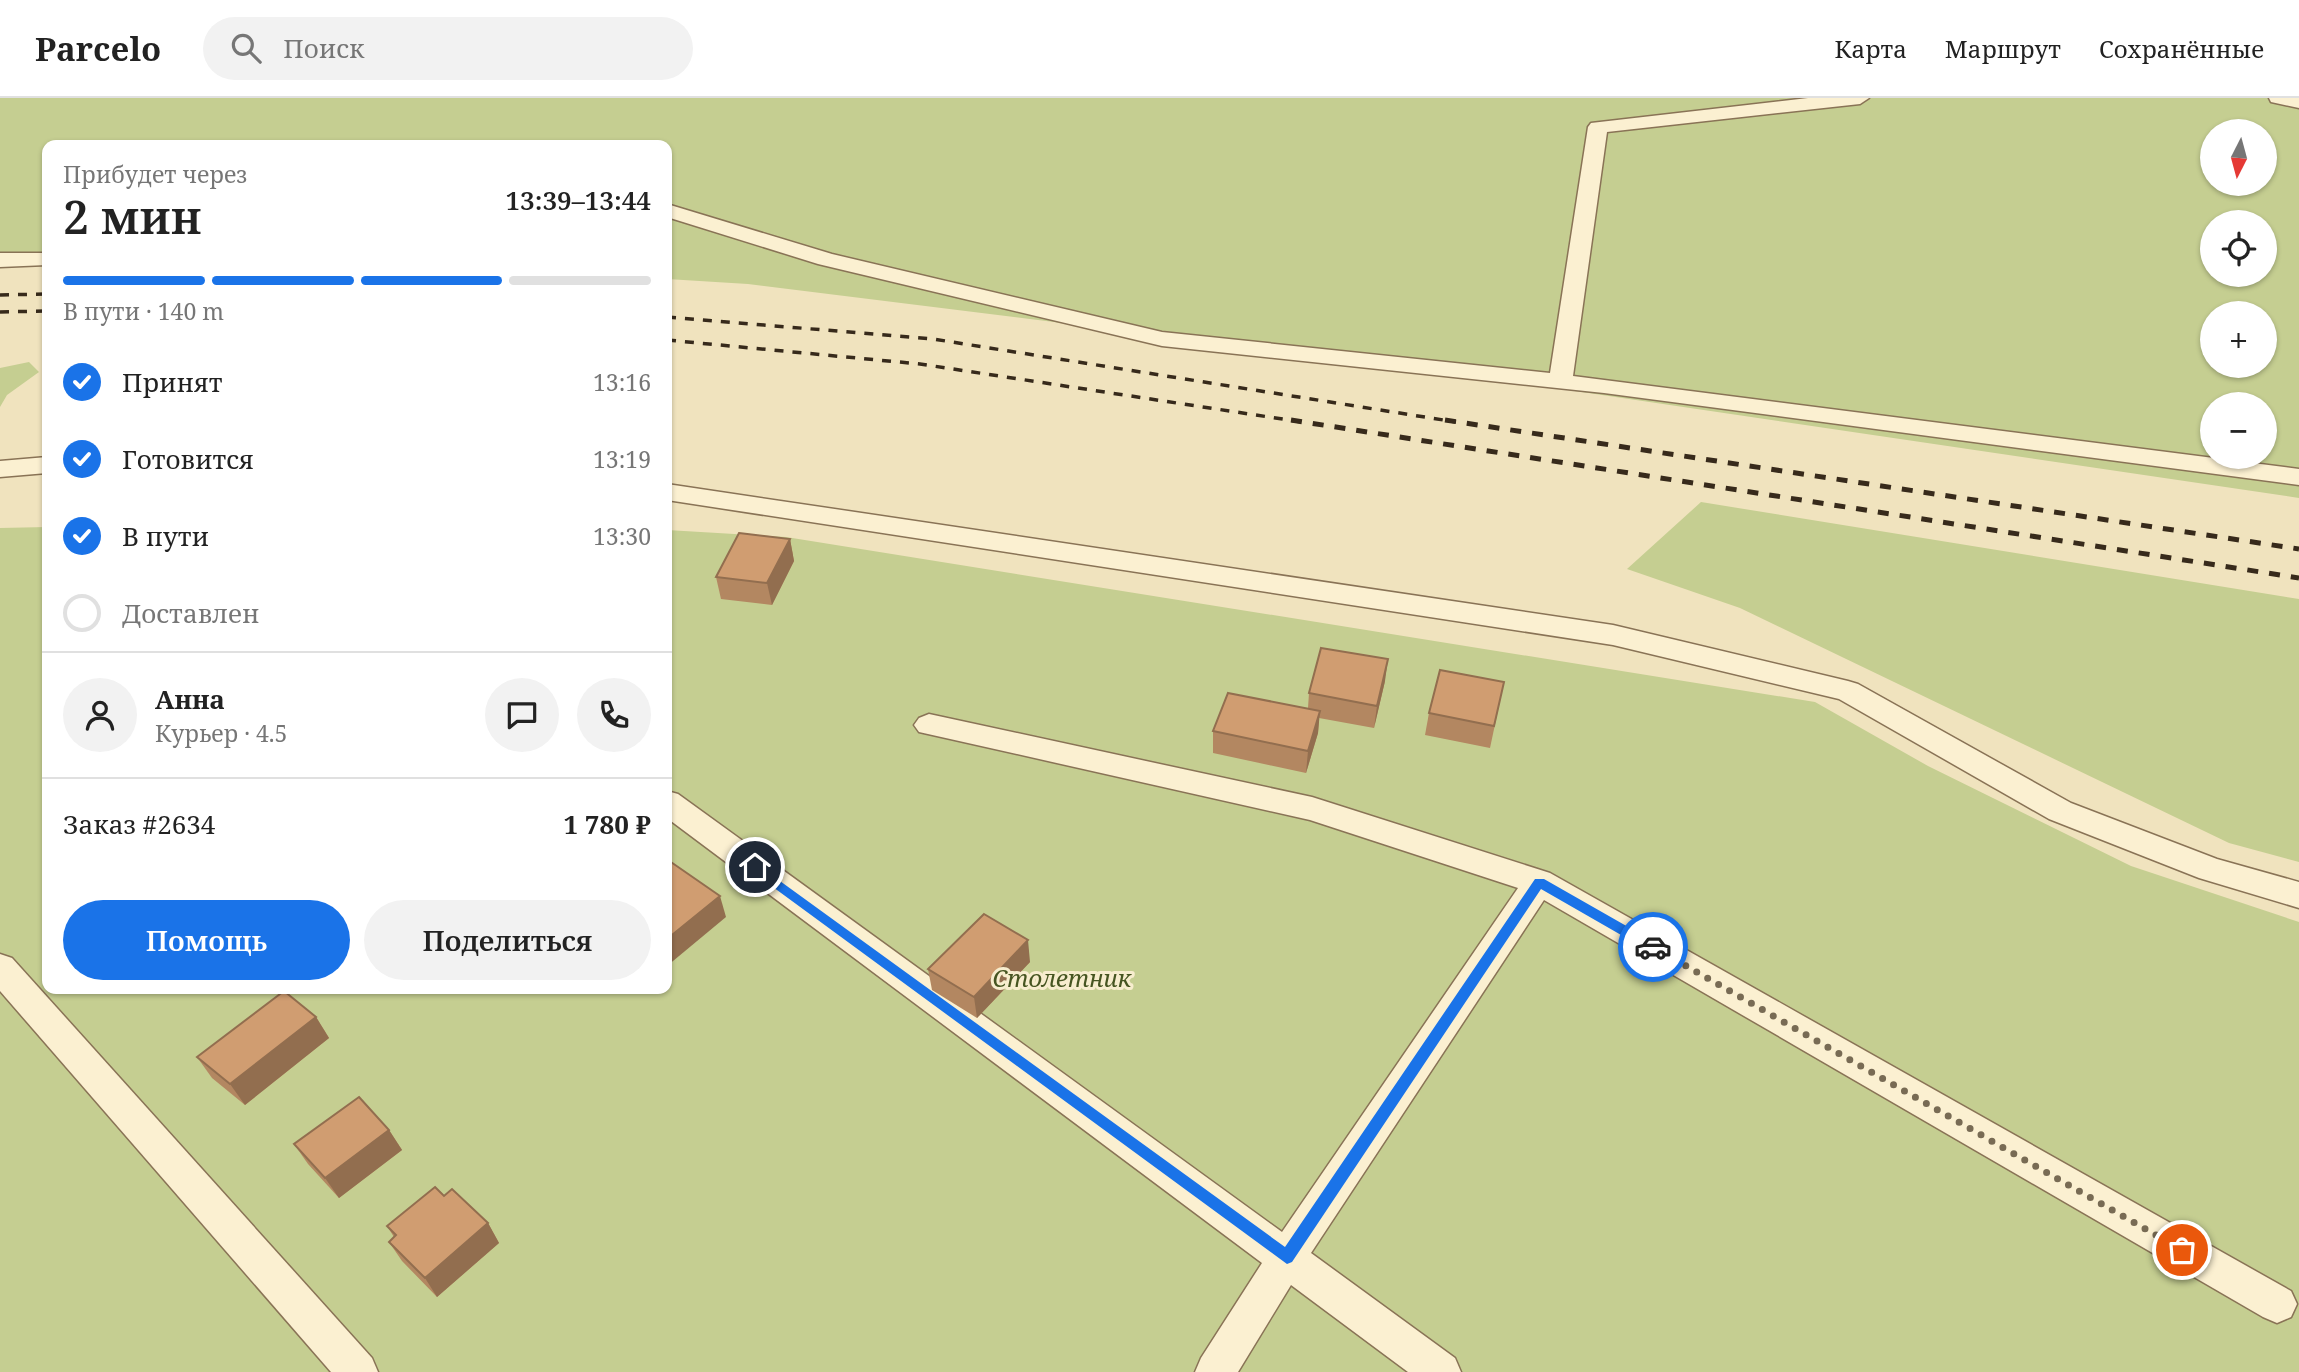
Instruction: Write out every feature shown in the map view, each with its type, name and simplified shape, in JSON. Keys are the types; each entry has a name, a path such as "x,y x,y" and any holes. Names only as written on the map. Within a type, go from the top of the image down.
{"lane":[{"path":"1560,382 1598,127 1860,98"},
{"path":"2278,98 2299,102"},
{"path":"672,212 826,260 1162,339 1560,382 2299,477"},
{"path":"0,260 42,259"},
{"path":"0,469 42,465"},
{"path":"672,493 1613,635 1848,691 2060,811 2210,869 2299,895"},
{"path":"929,725 1312,809 1539,882 2277,1304"},
{"path":"672,806 1441,1372"},
{"path":"1215,1372 1287,1257 1539,882"},
{"path":"0,968 358,1372"}],"green space":[{"path":"0,98 2299,98 2299,498 1399,365 748,284 672,279 672,140 42,140 42,258 0,257"},
{"path":"29,362 39,372 7,395 0,407 0,368"},
{"path":"1701,502 2299,599 2299,862 2229,843 1740,608 1627,569"},
{"name":"Столетник","path":"42,527 42,994 672,994 672,530 786,537 1815,702 1928,766 2131,866 2299,922 2299,1372 0,1372 0,528"}],"building":[{"path":"739,533 790,539 767,583 716,577"},
{"path":"1321,648 1388,659 1377,706 1309,693"},
{"path":"1440,670 1504,682 1494,726 1429,713"},
{"path":"1228,693 1320,711 1308,751 1213,731"},
{"path":"672,863 720,896 672,935"},
{"path":"984,914 1028,940 974,997 928,969"},
{"path":"280,994 288,994 316,1017 230,1084 197,1057"},
{"path":"359,1097 389,1130 325,1178 294,1144"},
{"path":"435,1187 444,1196 452,1189 488,1223 425,1278 389,1242 396,1235 387,1226"}],"railway":[{"path":"0,295 42,294"},
{"path":"0,312 42,311"},
{"path":"672,317 933,339 1456,422"},
{"path":"672,340 920,364 1302,422"},
{"path":"1291,420 2299,578"},
{"path":"1445,420 2299,549"}],"way so far":[{"path":"1653,947 2182,1250"}],"route":[{"path":"755,867 1287,1257 1539,882 1653,947"}]}
